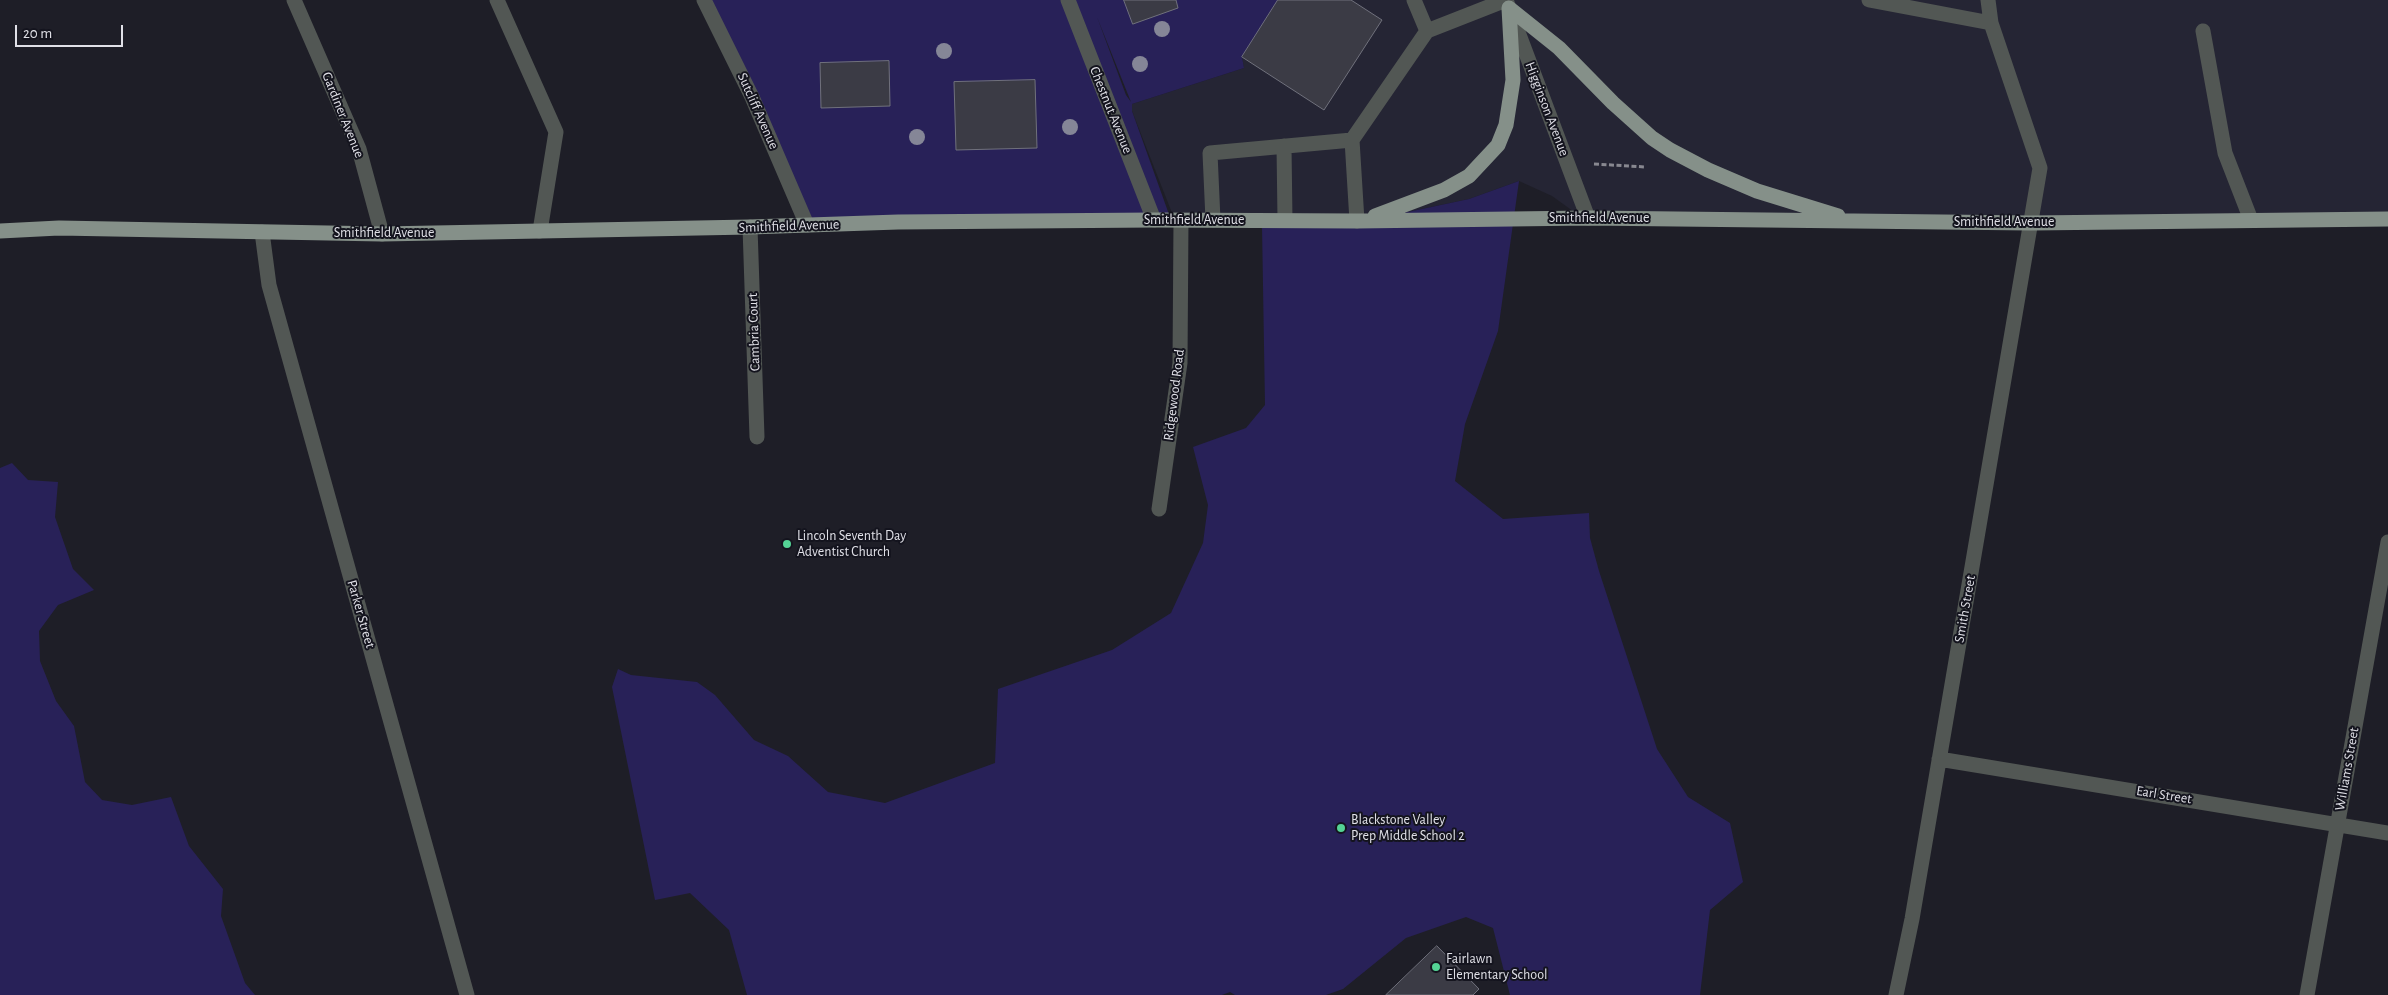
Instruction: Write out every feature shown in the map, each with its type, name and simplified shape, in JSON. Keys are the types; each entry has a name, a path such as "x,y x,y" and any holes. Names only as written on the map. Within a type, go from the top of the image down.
{"main road":[{"path":"1507,3 1559,48 1652,138 1670,150 1708,170 1757,191 1850,220"},
{"path":"1360,221 1444,190 1469,176 1498,146 1506,125 1513,80 1507,3"},
{"name":"Smithfield Avenue","path":"0,231 60,228 382,234 1154,220 1360,221 1588,218 2030,223 2388,218"}],"street":[{"name":"Gardiner Avenue","path":"294,0 359,149 382,234"},
{"path":"497,0 556,132 540,231"},
{"name":"Sutcliff Avenue","path":"704,0 752,96 807,225"},
{"name":"Chestnut Avenue","path":"1068,0 1154,220"},
{"path":"1414,0 1428,31"},
{"path":"1868,0 1991,23"},
{"name":"Smith Street","path":"1896,995 1912,919 2040,168 1991,23 1988,0"},
{"path":"1360,221 1352,140 1428,31 1507,3"},
{"name":"Higginson Avenue","path":"1507,3 1588,218"},
{"path":"2203,31 2226,152 2251,220"},
{"path":"1212,220 1210,153 1352,140"},
{"path":"1284,146 1285,220"},
{"name":"Ridgewood Road","path":"1159,509 1180,363 1181,220"},
{"name":"Cambria Court","path":"750,227 757,437"},
{"name":"Parker Street","path":"262,232 269,285 467,995"},
{"name":"Williams Street","path":"2307,995 2388,542"},
{"name":"Earl Street","path":"1939,759 2337,823 2388,833"}],"path":[{"path":"1589,163 1652,167"}],"shaded area":[{"path":"704,0 1278,0 1242,57 1244,68 1132,104 1132,111 1171,220 807,225","holes":["1097,17 1131,102 1126,95"]},
{"path":"1265,0 2388,0 2388,218 1584,219 1552,196 1519,181 1469,199 1384,217 1174,218 1132,111 1132,104 1244,68 1242,57"},
{"path":"1519,181 1498,331 1465,424 1455,481 1503,519 1589,513 1590,538 1599,571 1657,749 1688,797 1730,823 1743,882 1710,910 1700,995 1510,995 1493,928 1466,917 1406,938 1343,989 1326,995 1235,995 1230,992 1222,995 747,995 729,930 690,893 655,900 612,687 618,669 631,675 697,682 715,695 754,740 788,756 828,792 885,803 995,763 998,689 1112,650 1171,613 1203,543 1208,505 1193,447 1246,428 1265,405 1262,226 1384,217 1469,199"},
{"path":"12,463 28,480 58,482 55,517 73,569 94,590 58,605 39,631 40,661 56,701 74,726 85,782 102,800 132,805 171,797 189,846 223,889 221,916 245,983 255,995 0,995 0,468"}],"building":[{"path":"1124,0 1176,0 1178,8 1133,24"},
{"path":"1278,0 1351,0 1382,20 1324,110 1242,57"},
{"path":"889,61 890,106 821,108 820,63"},
{"path":"1035,80 1037,148 956,150 954,82"},
{"name":"Fairlawn Elementary School","path":"1437,946 1479,989 1473,995 1386,995"}],"place":[{"name":"Lincoln Seventh Day Adventist Church","path":"787,544"},
{"name":"Blackstone Valley Prep Middle School 2","path":"1341,828"},
{"name":"Fairlawn Elementary School","path":"1436,967"}]}
